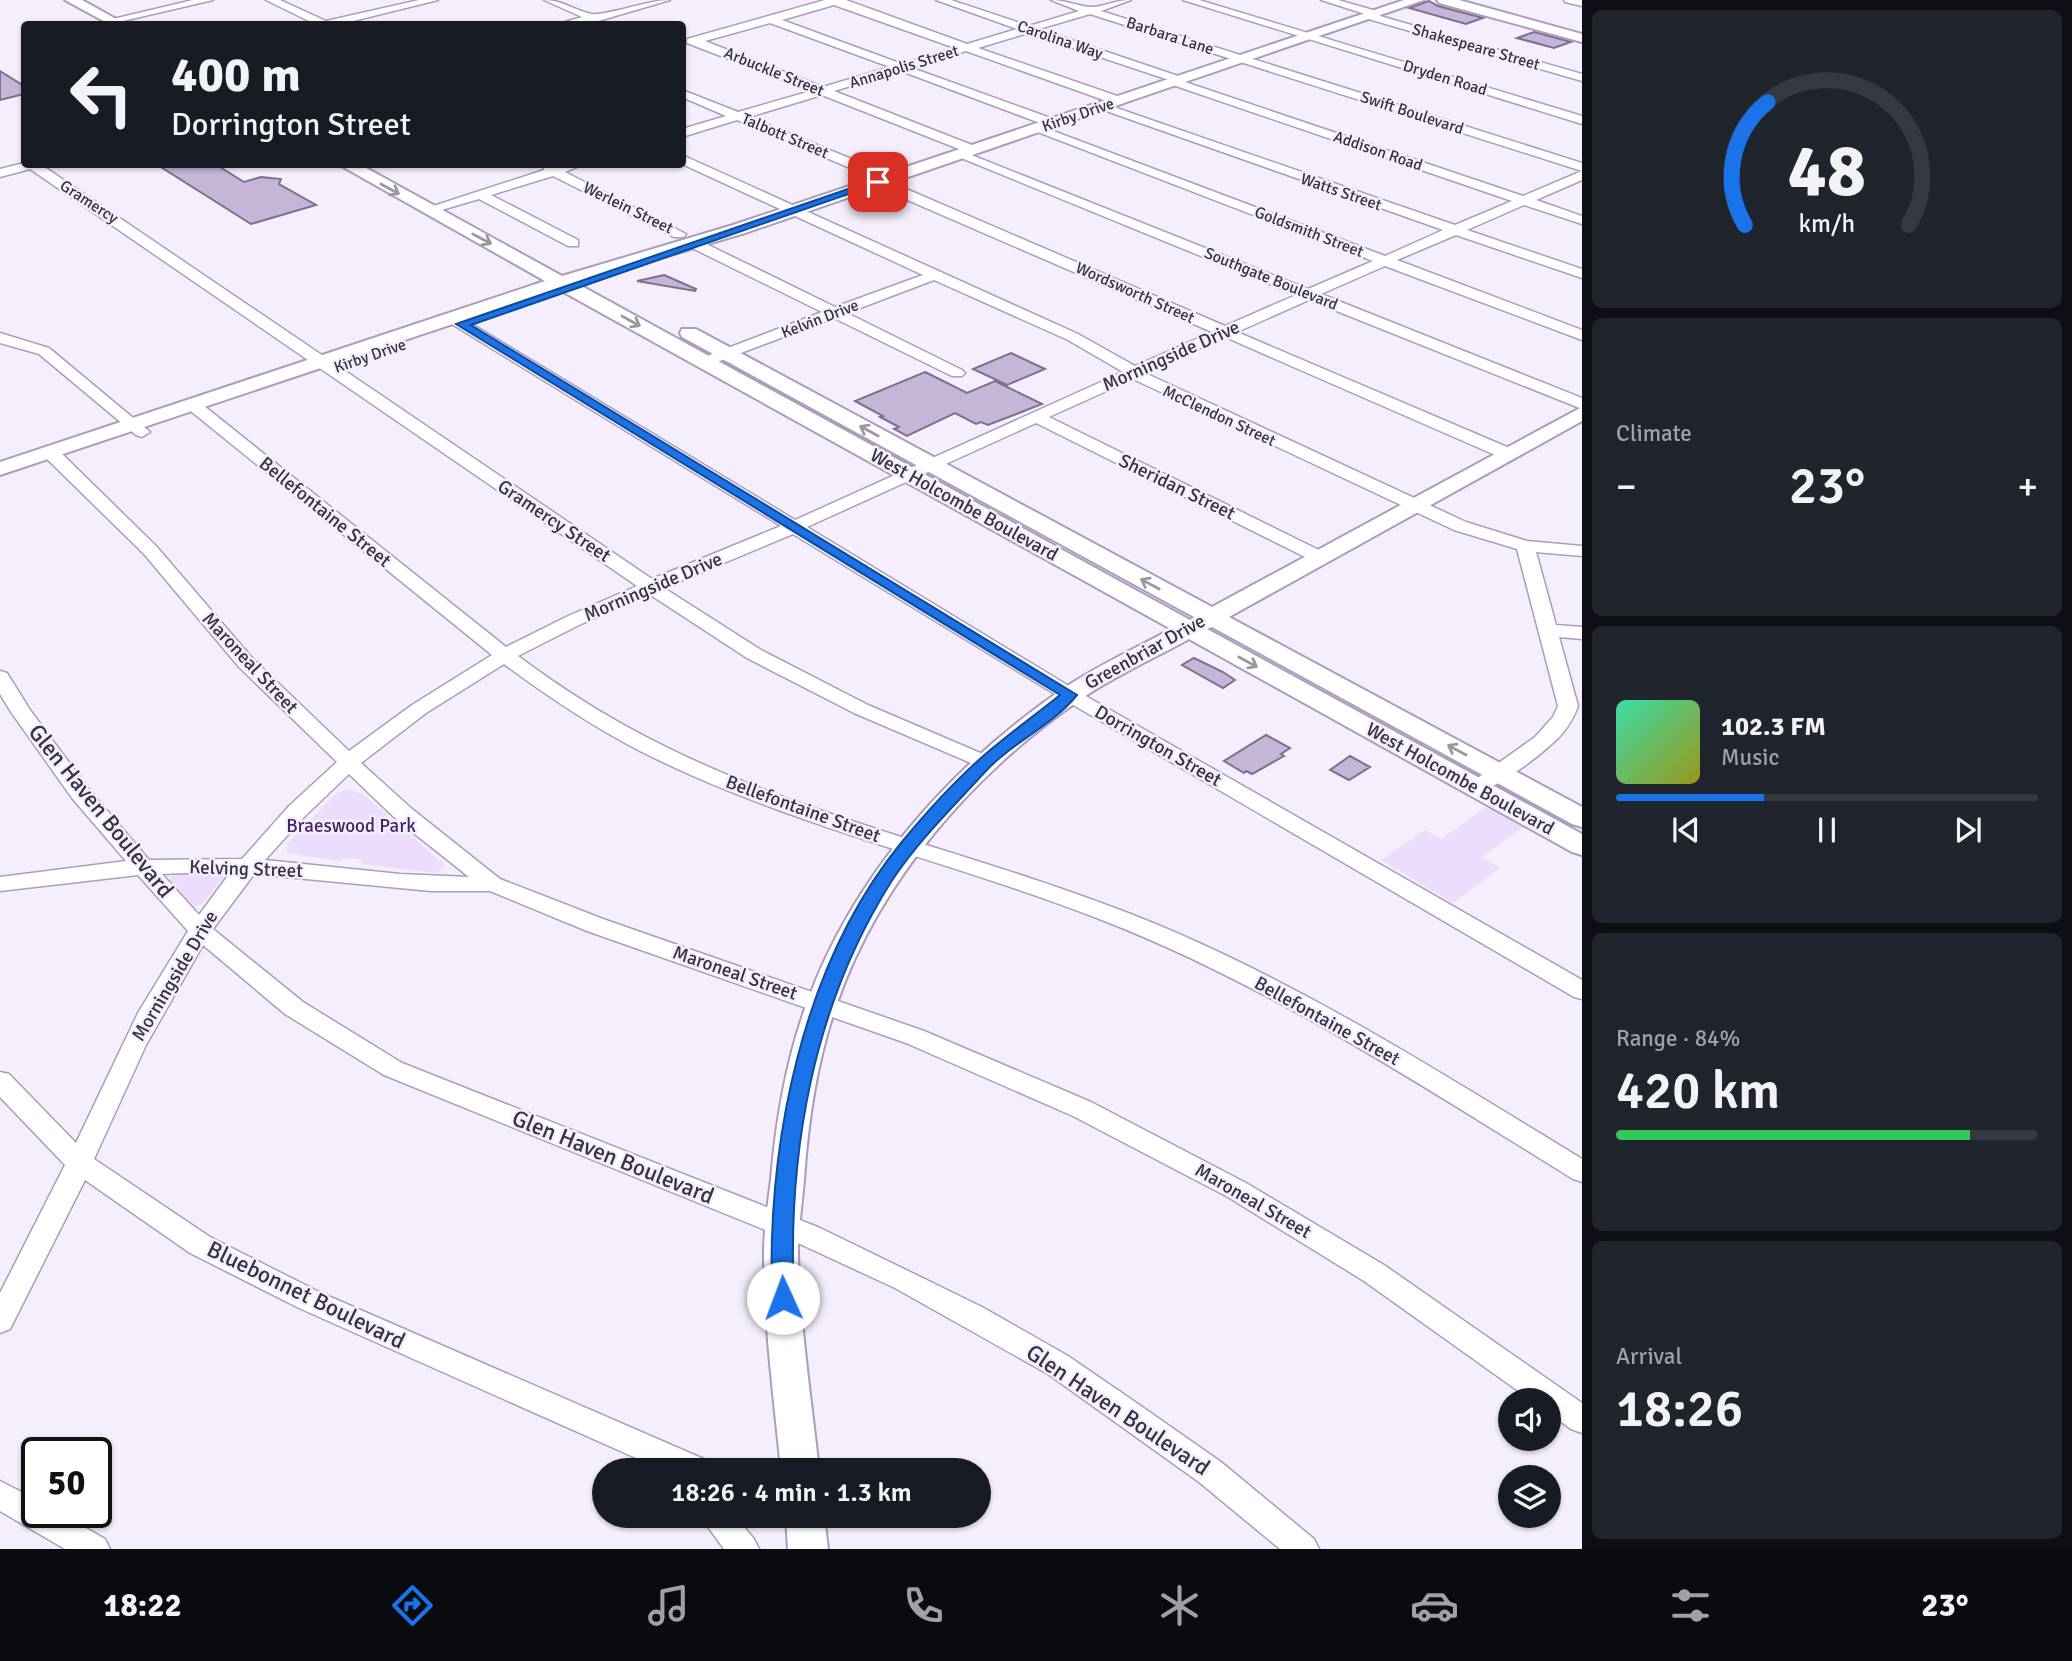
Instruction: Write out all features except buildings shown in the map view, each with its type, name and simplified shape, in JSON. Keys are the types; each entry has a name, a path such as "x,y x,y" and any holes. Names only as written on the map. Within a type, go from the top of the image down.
{"main road":[{"path":"72,0 111,21"},
{"name":"Kirby Drive","path":"0,469 54,456 197,409 577,282 690,240 739,229 794,211 1417,0"},
{"path":"1444,0 1582,38"},
{"path":"59,5 89,21"},
{"name":"West Holcombe Boulevard","path":"353,168 428,209 727,354 1582,818"},
{"name":"West Holcombe Boulevard","path":"383,168 577,282 704,362 1582,846"},
{"name":"Greenbriar Drive","path":"799,1458 784,1322 781,1251 791,1136 804,1064 822,1002 855,931 884,880 907,847 985,762 1070,695 1580,415"},
{"name":"Kirby Drive","path":"0,480 54,456"},
{"path":"1312,697 1326,692 1356,705 1370,702"},
{"path":"805,1528 808,1549"}],"street":[{"path":"123,21 208,0"},
{"path":"271,0 316,21"},
{"path":"342,21 433,0"},
{"path":"549,0 602,21"},
{"path":"582,21 665,0"},
{"name":"Carolina Way","path":"941,0 1177,81"},
{"name":"Barbara Lane","path":"1056,0 1243,59"},
{"name":"Annapolis Street","path":"686,132 1126,0"},
{"name":"Dryden Road","path":"1188,0 1582,120"},
{"name":"Shakespeare Street","path":"1326,0 1582,78"},
{"path":"1569,0 1582,4"},
{"path":"688,41 835,1 1119,101"},
{"path":"770,19 1052,123"},
{"name":"Arbuckle Street","path":"688,41 823,91 966,152"},
{"name":"Swift Boulevard","path":"1243,59 1582,167"},
{"name":"Addison Road","path":"1177,81 1582,220"},
{"name":"Talbott Street","path":"686,95 883,181"},
{"name":"Watts Street","path":"1101,107 1582,274"},
{"name":"Goldsmith Street","path":"1035,129 1582,335"},
{"name":"Southgate Boulevard","path":"966,152 1310,295 1580,415"},
{"name":"McClendon Street","path":"686,161 1103,352 1146,382 1413,506 1477,532 1525,546 1582,551"},
{"path":"0,166 21,163"},
{"path":"0,173 21,165"},
{"name":"Gramercy","path":"37,168 146,240"},
{"name":"Werlein Street","path":"546,168 690,240"},
{"path":"428,209 566,168"},
{"name":"Morningside Drive","path":"0,1321 80,1163 136,1041 200,930 248,866 295,813 348,763 386,732 503,656 585,615 793,527 1035,416 1582,175"},
{"name":"Wordsworth Street","path":"883,181 1141,294 1223,333 1508,454"},
{"path":"480,194 573,243"},
{"name":"Gramercy Street","path":"146,240 651,587 754,654 862,709 985,762"},
{"path":"690,240 957,373"},
{"name":"Kelvin Drive","path":"704,362 935,275"},
{"name":"Dorrington Street","path":"457,321 1070,695 1582,991"},
{"path":"0,338 44,351 138,428"},
{"name":"Bellefontaine Street","path":"197,409 503,656 597,719 649,747 734,784 907,847 1094,909 1234,971 1374,1046 1582,1172"},
{"name":"Sheridan Street","path":"1035,416 1319,557"},
{"name":"Maroneal Street","path":"54,456 150,550 246,663 348,763 423,830 492,884 595,925 822,1002 915,1037 1082,1109 1237,1190 1374,1273 1582,1420"},
{"path":"1476,788 1555,731 1575,708 1525,546"},
{"path":"1549,630 1582,633"},
{"name":"Glen Haven Boulevard","path":"0,677 21,712 80,793 142,867 200,930 294,1008 393,1069 784,1225 905,1280 1058,1365 1210,1472 1303,1549"},
{"name":"Kelving Street","path":"0,884 142,867 248,866 443,885 492,884"},
{"name":"Bluebonnet Boulevard","path":"0,1081 80,1163 138,1205 224,1257 309,1300 655,1458"},
{"path":"0,1495 94,1549"},
{"path":"726,1528 743,1549"}],"green space":[{"name":"Braeswood Park","path":"349,789 364,795 389,816 385,820 391,826 399,825 445,865 437,873 362,864 361,860 355,859 340,861 291,854 286,850 287,844 337,793"},
{"path":"1486,807 1523,827 1482,857 1500,868 1453,903 1381,860 1425,830 1441,839"},
{"path":"181,874 221,874 224,878 202,904 194,907 169,881 170,877"}],"route":[{"path":"783,1298 781,1251 791,1136 804,1064 822,1002 855,931 884,880 907,847 985,762 1070,695 462,324 719,239 739,229 878,182"}]}
